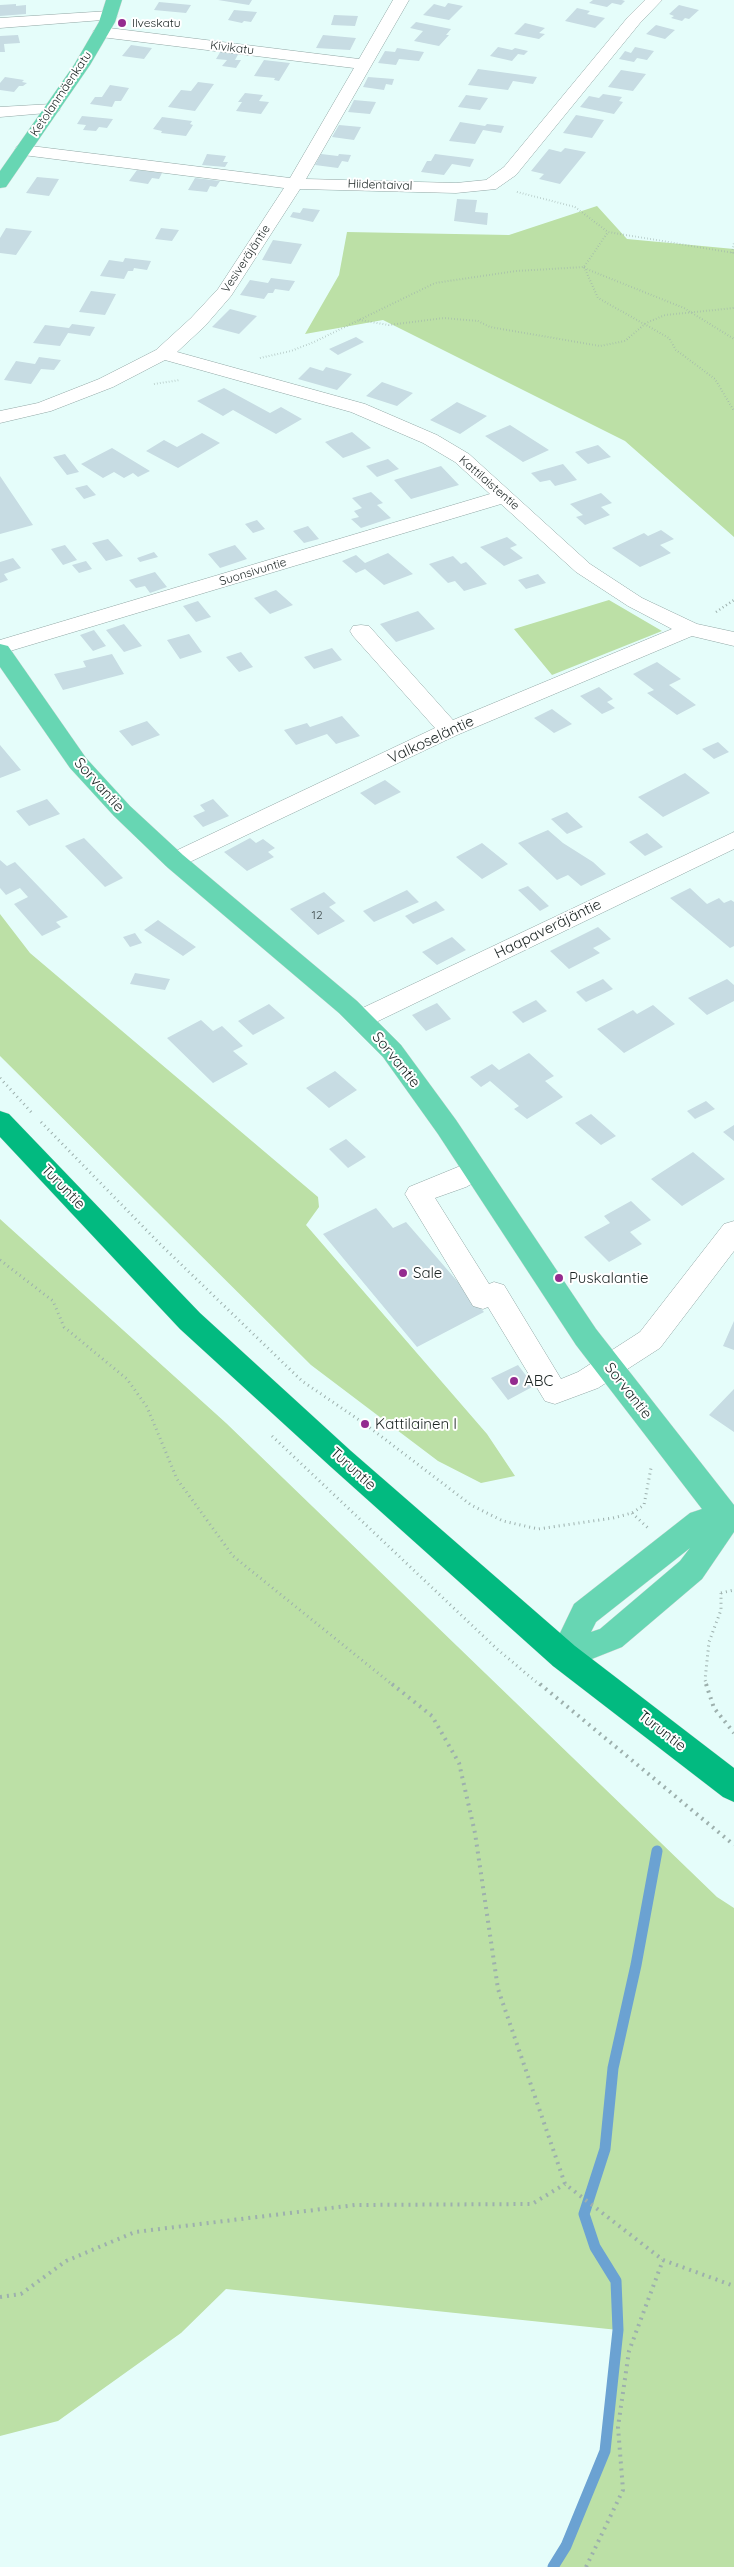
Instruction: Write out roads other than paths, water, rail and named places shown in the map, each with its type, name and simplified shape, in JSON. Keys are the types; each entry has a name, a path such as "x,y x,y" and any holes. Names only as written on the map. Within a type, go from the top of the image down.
{"highway":[{"name":"Turuntie","path":"0,1121 190,1321 341,1459 564,1656 734,1787"}],"main road":[{"name":"Ketolanmäenkatu","path":"0,183 52,109 101,32 114,0"},
{"name":"Sorvantie","path":"0,649 78,763 122,811 175,861 361,1019 392,1051 416,1082 586,1337 728,1517"},
{"path":"564,1656 611,1638 691,1570 728,1517"}],"street":[{"name":"Vesiveräjäntie","path":"0,417 44,407 106,383 162,354 198,322 225,292 295,184 401,0"},
{"name":"Hiidentaival","path":"24,150 295,184 456,188 490,185 510,171 634,20 654,0"},
{"path":"0,22 109,16"},
{"name":"Kivikatu","path":"101,32 363,64"},
{"path":"0,112 52,109"},
{"name":"Kattilaistentie","path":"162,354 210,365 358,408 398,423 462,458 583,568 635,602 690,629 734,639"},
{"name":"Suonsivuntie","path":"0,649 506,496"},
{"name":"Valkoseläntie","path":"175,861 450,730 690,629"},
{"path":"361,631 450,730"},
{"name":"Haapaveräjäntie","path":"361,1019 734,840"},
{"path":"475,1170 457,1180 418,1194 483,1298 494,1294 555,1394 610,1368 650,1340 734,1231"}],"waterway":[{"path":"553,2567 566,2546 605,2451 618,2330 616,2281 595,2247 584,2214 605,2149 613,2068 636,1965 657,1851"}],"place":[{"name":"Ilveskatu","path":"122,23"},
{"name":"Sale","path":"403,1273"},
{"name":"Puskalantie","path":"559,1278"},
{"name":"ABC","path":"514,1381"},
{"name":"Kattilainen I","path":"365,1424"}]}
